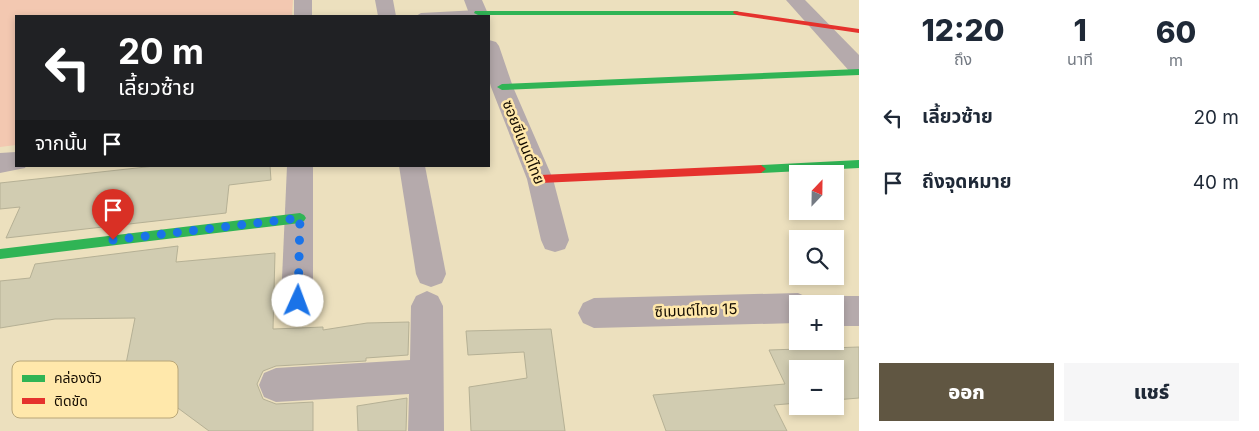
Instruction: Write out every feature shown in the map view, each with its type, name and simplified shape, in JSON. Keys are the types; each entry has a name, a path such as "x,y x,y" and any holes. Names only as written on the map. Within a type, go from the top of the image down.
{"street":[{"path":"302,15 303,0"},
{"path":"384,0 387,15"},
{"path":"795,0 859,70"},
{"path":"477,10 741,13 859,31"},
{"name":"ซอยซีเมนต์ไทย","path":"490,49 502,87 540,179 555,240"},
{"path":"502,87 859,70"},
{"path":"0,163 15,161"},
{"path":"540,179 859,164"},
{"path":"298,301 300,167"},
{"path":"412,167 429,290 426,431"},
{"path":"0,254 300,218"},
{"name":"ซิเมนต์ไทย 15","path":"594,314 789,308"},
{"path":"844,311 859,311"},
{"path":"276,385 427,376"}],"lane":[{"path":"430,15 477,10"}],"shaded area":[{"path":"0,0 293,0 292,15 15,15 15,145 0,147"}],"building":[{"path":"146,167 270,167 271,180 229,185 226,213 6,238 20,207 0,209 0,183"},
{"path":"178,246 176,262 275,253 273,329 323,327 323,330 367,323 409,322 408,355 366,358 366,361 276,366 263,371 257,384 263,399 276,404 313,402 313,431 209,431 178,408 178,361 127,361 135,318 55,319 0,328 0,281 30,278 35,264"},
{"path":"551,329 565,431 471,431 469,387 527,378 524,352 468,355 466,331"},
{"path":"859,347 859,398 844,399 844,360 789,360 789,404 774,405 787,431 666,431 653,395 785,384 769,350 844,350 844,348"},
{"path":"407,398 406,431 358,431 357,406"}],"traffic: fast":[{"path":"478,13 737,13"},
{"path":"502,87 859,72"},
{"path":"761,169 859,164"},
{"path":"0,254 300,218"}],"traffic: jam":[{"path":"737,13 859,31"},
{"path":"540,179 761,169"}],"route":[{"path":"113,240 300,218 298,301"}]}
